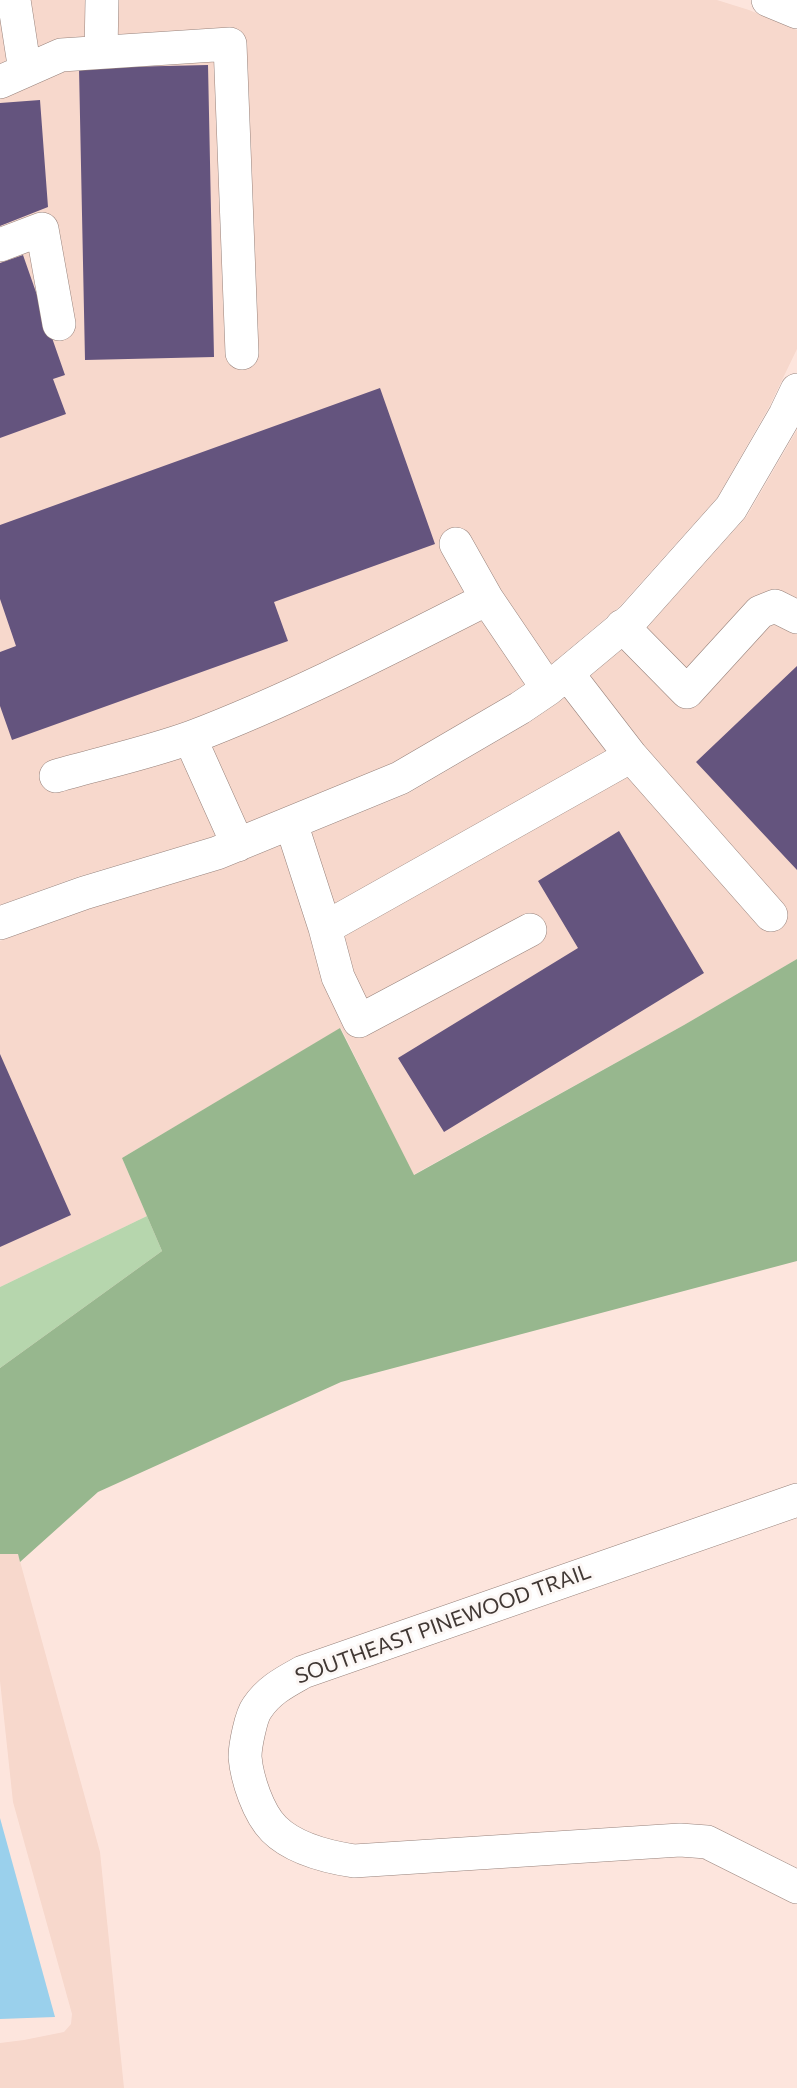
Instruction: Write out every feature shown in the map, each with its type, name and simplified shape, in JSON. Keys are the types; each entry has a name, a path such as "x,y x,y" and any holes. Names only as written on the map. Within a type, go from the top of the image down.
{"street":[{"path":"14,0 13,77 61,55 230,45 242,353"},
{"path":"100,52 102,0"},
{"path":"768,0 797,12"},
{"path":"0,245 42,229 59,324"},
{"path":"0,923 84,893 238,845 400,778 520,708 558,681 632,619 731,508 797,390"},
{"path":"456,544 487,599 558,681 631,756 771,915"},
{"path":"56,776 190,738 313,687 487,599"},
{"path":"622,626 687,692 760,612 775,606 797,617"},
{"path":"190,738 238,845"},
{"path":"325,928 631,756"},
{"path":"291,823 325,928 338,977 359,1021 530,930"},
{"name":"SOUTHEAST PINEWOOD TRAIL","path":"797,1500 303,1672 274,1687 255,1709 245,1756 256,1802 274,1829 296,1844 327,1856 354,1861 680,1840 707,1842 797,1887"}],"shaded area":[{"path":"0,0 717,0 749,10 797,30 797,349 769,407 717,498 619,607 537,676 392,764 209,838 77,877 0,905"},
{"path":"797,430 797,959 684,1025 413,1175 341,1028 122,1158 147,1216 0,1287 0,941 91,908 225,868 409,793 530,722 559,702 645,630 747,516"},
{"path":"0,1554 18,1554 100,1852 124,2088 0,2088 0,2043 64,2032 71,2024 72,2014 13,1802 0,1681"}],"green space":[{"path":"797,959 797,1261 341,1382 98,1492 20,1562 18,1554 0,1554 0,1368 162,1251 122,1158 340,1028 414,1175 684,1025"},
{"path":"147,1216 162,1251 0,1368 0,1287"}],"water":[{"path":"0,1818 55,2017 0,2019"}],"building":[{"path":"208,65 214,357 85,360 79,68"},
{"path":"40,100 48,207 0,226 0,103"},
{"path":"23,255 65,375 53,379 66,414 0,438 0,263"},
{"path":"380,388 435,544 274,602 288,641 12,740 0,706 0,652 16,646 0,599 0,525"},
{"path":"797,666 797,870 696,762"},
{"path":"619,831 704,973 444,1132 398,1058 578,948 538,881"},
{"path":"0,1054 71,1215 0,1247"}]}
